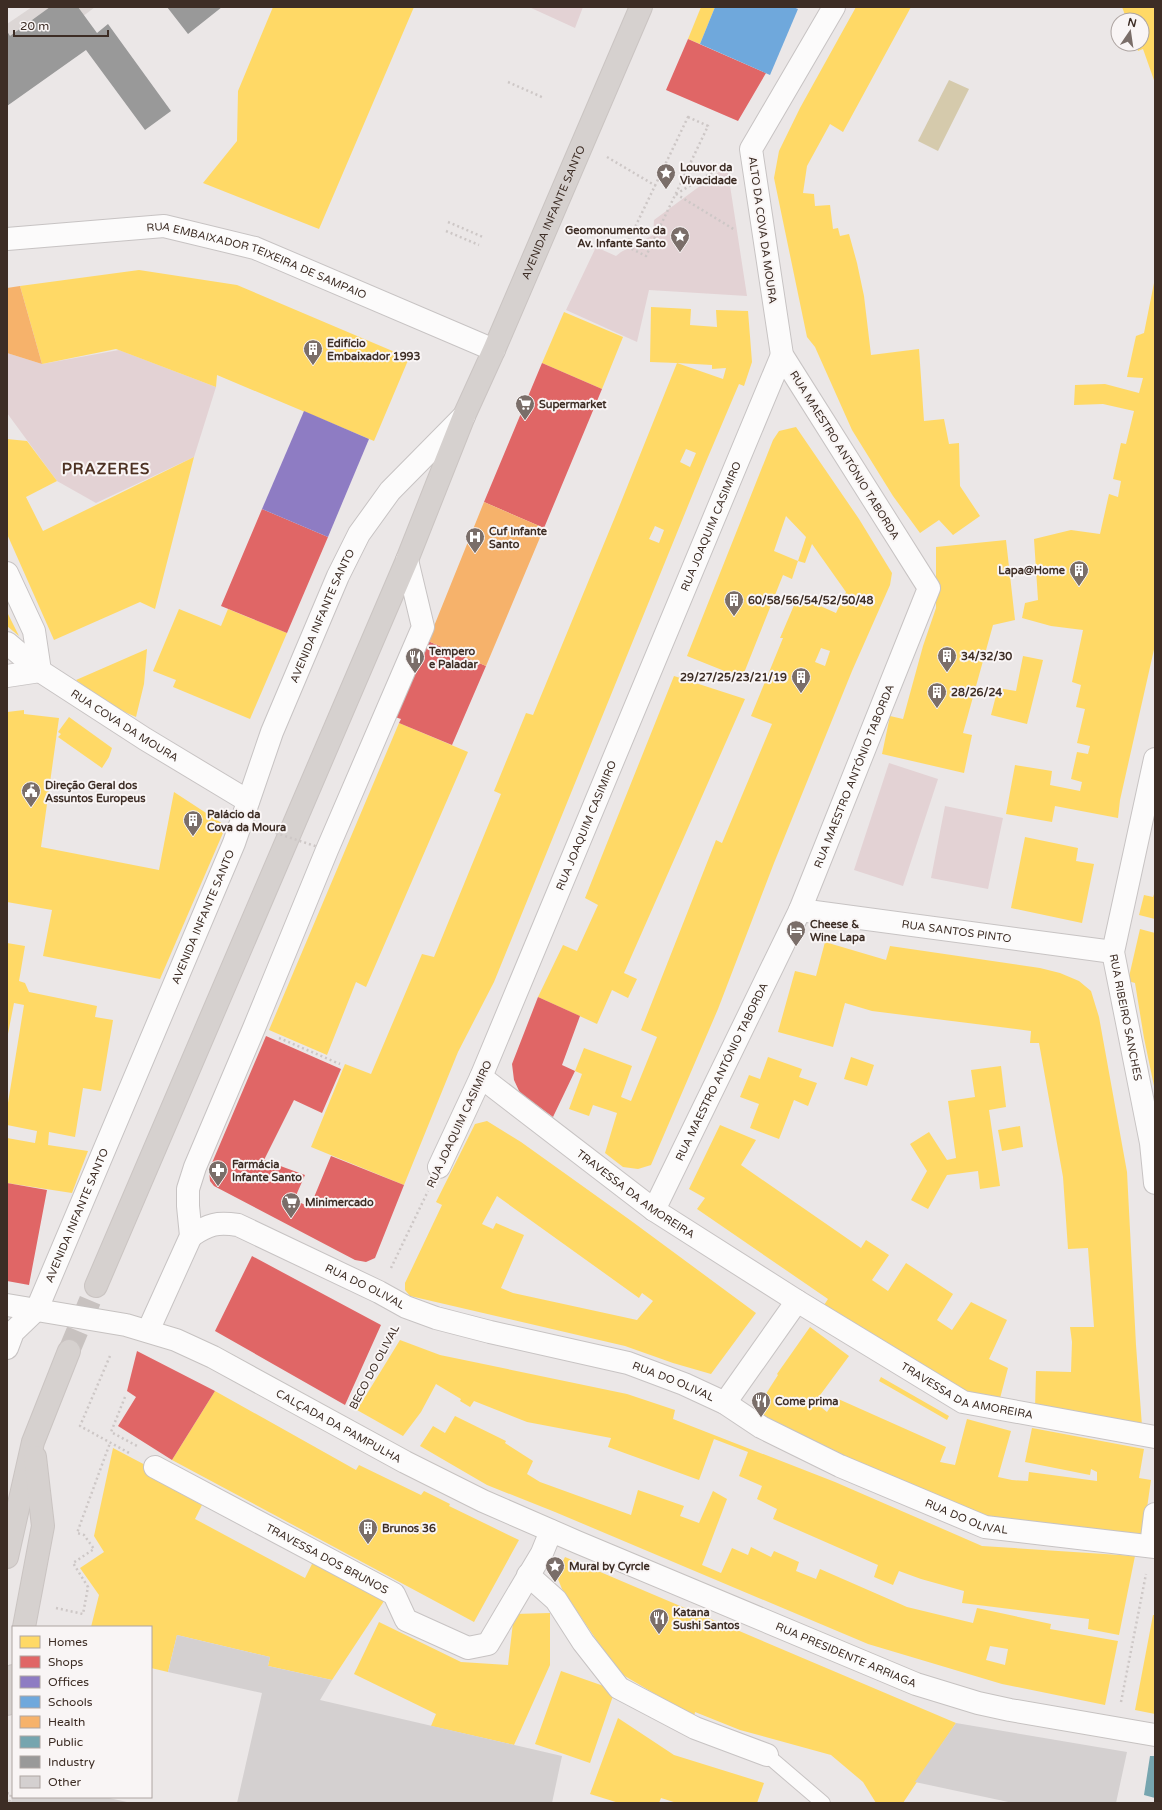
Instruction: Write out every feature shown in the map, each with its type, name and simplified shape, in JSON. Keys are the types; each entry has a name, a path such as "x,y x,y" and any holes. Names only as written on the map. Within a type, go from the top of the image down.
{"main road":[{"name":"AVENIDA INFANTE SANTO","path":"96,1286 407,560 464,416 494,350 641,7"},
{"path":"7,1557 33,1442 69,1351"},
{"path":"7,1484 33,1442"},
{"path":"24,1626 43,1526 33,1442"},
{"path":"7,1704 12,1681"}],"street":[{"name":"ALTO DA COVA DA MOURA","path":"782,355 765,248 752,149 834,7"},
{"name":"RUA EMBAIXADOR TEIXEIRA DE SAMPAIO","path":"7,239 164,226 255,248 494,350"},
{"name":"RUA MAESTRO ANTÓNIO TABORDA","path":"654,1210 800,910 929,588 782,355"},
{"name":"RUA JOAQUIM CASIMIRO","path":"439,1167 481,1077 782,355"},
{"name":"AVENIDA INFANTE SANTO","path":"7,1348 13,1332 37,1309 234,843 272,732 338,576 359,534 390,491 464,416"},
{"path":"148,1331 191,1236 188,1189 196,1167 326,850 423,627 407,560"},
{"path":"7,573 34,631 40,671 7,676"},
{"name":"RUA COVA DA MOURA","path":"7,643 40,671 145,739 248,801"},
{"name":"RUA RIBEIRO SANCHES","path":"1155,759 1113,952 1153,1143 1155,1183"},
{"name":"RUA SANTOS PINTO","path":"800,910 1113,952"},
{"name":"TRAVESSA DA AMOREIRA","path":"481,1077 654,1210 797,1301 963,1402 1155,1437"},
{"name":"RUA DO OLIVAL","path":"191,1236 205,1226 223,1223 238,1225 379,1292 406,1307 436,1318 490,1332 628,1363 684,1384 725,1403 761,1427 840,1466 985,1527 1153,1547"},
{"path":"725,1403 797,1301"},
{"name":"CALÇADA DA PAMPULHA","path":"7,1304 126,1325 176,1340 214,1357 450,1484 551,1531"},
{"name":"TRAVESSA DOS BRUNOS","path":"155,1467 394,1594 406,1620 468,1648 488,1644 542,1553 551,1531"},
{"path":"1153,1547 1155,1514"},
{"name":"RUA PRESIDENTE ARRIAGA","path":"551,1531 886,1672 928,1688 978,1704 1155,1735"},
{"path":"528,1575 556,1600 583,1642 619,1688 695,1728 767,1755"}],"lane":[{"path":"767,1755 823,1803"}],"path":[{"path":"508,82 544,98"},
{"path":"688,117 708,126 646,256 626,247 656,186 688,117"},
{"path":"583,143 656,186"},
{"path":"676,194 752,149"},
{"path":"676,194 765,248"},
{"path":"448,222 483,236"},
{"path":"446,231 479,245"},
{"path":"252,825 318,847"},
{"path":"254,1028 340,1064"},
{"name":"RUA JOAQUIM CASIMIRO","path":"379,1292 439,1167"},
{"name":"BECO DO OLIVAL","path":"342,1427 406,1307"},
{"path":"56,1608 83,1614 88,1587 73,1563 94,1549 84,1535 77,1533 110,1444 80,1426 110,1356"},
{"path":"125,1398 111,1432 159,1458 155,1467"},
{"path":"1121,1703 1153,1547"},
{"path":"7,1793 11,1794 9,1803"}],"shaded area":[{"path":"32,7 95,7 53,39 7,70 7,24"},
{"path":"529,7 583,7 575,28"},
{"path":"949,80 969,89 938,151 918,141"},
{"name":"Geomonumento da Av. Infante Santo","path":"727,166 747,296 649,290 637,342 566,310 596,247 616,256 653,235 654,220"},
{"path":"119,350 216,387 194,457 96,503 57,481 7,413 7,353 42,364"},
{"path":"889,763 938,779 903,886 854,870"},
{"path":"945,806 1003,818 988,889 931,878"}],"building: Homes":[{"path":"273,7 414,7 319,229 203,183 237,141 238,91"},
{"path":"701,7 715,7 700,44 688,39"},
{"path":"856,7 911,7 843,132 830,124 807,166 803,193 814,194 815,206 830,205 833,229 838,228 840,236 849,234 864,296 871,355 919,349 924,421 944,419 949,444 959,443 960,486 980,516 953,535 939,520 920,533 893,496 852,430 815,347 807,337 774,178 779,151 800,108"},
{"path":"1122,7 1155,7 1155,83 1144,52 1150,52 1150,12 1124,12"},
{"path":"139,270 237,285 409,358 374,441 217,375 216,387 116,349 42,364 20,286"},
{"path":"1154,283 1155,645 1120,800 1118,818 1055,806 1052,822 1006,814 1015,765 1052,771 1050,785 1080,791 1082,782 1071,779 1077,752 1088,754 1090,746 1077,743 1085,709 1076,707 1081,685 1072,682 1083,630 1051,626 1022,618 1025,603 1038,600 1034,539 1071,530 1100,534 1109,494 1118,497 1121,481 1113,479 1121,443 1126,444 1134,411 1103,404 1074,405 1075,385 1105,384 1139,393 1143,378 1127,377 1136,336 1144,333"},
{"path":"651,307 691,309 690,325 717,327 716,310 748,311 752,362 744,386 739,384 494,982 458,1052 404,1185 311,1147 345,1064 371,1074 422,954 434,957 501,794 494,791 526,713 533,715 677,363 650,362","holes":["677,363 712,365 712,369 726,368 723,379","686,449 696,453 690,467 680,462","655,526 664,530 659,543 649,539"]},
{"path":"564,312 623,337 602,389 542,363"},
{"path":"796,427 859,519 892,573 890,585 852,671 774,863 718,1009 651,1165 638,1169 623,1167 605,1153 617,1113 593,1105 589,1116 569,1109 582,1074 575,1071 584,1048 632,1066 621,1097 631,1101 657,1037 641,1030 716,840 722,843 772,724 751,716 783,638 780,638 798,596 836,613 846,592 812,544 805,563 798,561 792,579 783,575 742,678 687,656 773,440 779,431","holes":["786,516 806,537 798,561 774,551","821,648 830,651 825,666 815,662"]},
{"path":"7,439 27,441 57,481 26,497 43,531 194,457 155,609 140,602 54,640 7,534"},
{"path":"1006,540 1015,620 993,625 963,733 972,735 964,773 882,754 890,716 903,719 923,646 936,608 936,547"},
{"path":"179,609 221,626 228,609 287,633 250,719 173,687 176,680 153,671"},
{"path":"7,612 19,636 7,626"},
{"path":"147,649 144,684 136,717 111,706 76,680"},
{"path":"1023,656 1043,660 1027,724 991,715 998,688 1016,691"},
{"path":"674,676 745,699 624,973 637,979 628,998 612,990 597,1024 538,997 563,945 577,951 598,905 585,898"},
{"name":"Palácio da Cova da Moura","path":"24,710 24,714 59,718 41,847 159,870 174,792 226,826 160,979 43,956 52,910 7,902 7,712"},
{"path":"69,717 112,748 109,757 102,768 58,737 61,734 58,732"},
{"path":"399,723 468,752 366,987 356,982 327,1055 269,1030"},
{"path":"1025,837 1078,848 1076,861 1094,864 1082,923 1011,908"},
{"path":"1155,891 1155,919 1139,915 1144,895 1153,897"},
{"path":"1140,929 1155,933 1154,1086 1135,983 1128,981"},
{"path":"825,942 886,960 890,946 1040,968 1060,973 1079,981 1091,991 1099,1017 1127,1172 1136,1345 1142,1426 1035,1409 1036,1371 1071,1372 1072,1342 1070,1327 1094,1327 1088,1248 1068,1249 1063,1177 1039,1043 1030,1043 1031,1031 872,1011 845,1003 833,1047 778,1032 795,971 816,976"},
{"path":"7,943 25,946 19,981 25,983 29,992 97,1006 95,1017 113,1020 101,1091 83,1088 75,1137 49,1132 48,1145 88,1151 72,1193 7,1183 7,1138 35,1143 37,1131 7,1125 7,1109 24,1005 14,1003 7,1039"},
{"path":"768,1057 802,1069 799,1077 817,1083 808,1106 794,1100 779,1139 750,1128 759,1104 740,1097 749,1075 760,1079"},
{"path":"851,1057 874,1065 867,1086 844,1079"},
{"path":"1001,1066 1006,1107 989,1110 1000,1186 980,1189 978,1171 947,1175 928,1209 911,1200 927,1171 910,1144 929,1132 947,1160 956,1158 948,1101 975,1097 971,1070"},
{"path":"487,1121 521,1142 756,1313 711,1374 673,1363 625,1346 410,1296 405,1290 405,1283 442,1205 436,1202 475,1124","holes":["497,1196 639,1298 642,1293 653,1301 637,1320 513,1293 501,1288 524,1235 496,1223 493,1229 482,1224"]},
{"path":"720,1125 756,1140 741,1165 861,1248 866,1240 889,1255 872,1280 888,1291 906,1263 953,1294 937,1320 952,1330 971,1302 1007,1320 989,1359 1008,1368 999,1402 959,1393 822,1308 828,1299 697,1209 705,1198 689,1189"},
{"path":"1020,1126 1023,1147 1002,1151 998,1130"},
{"path":"810,1327 849,1356 815,1402 827,1412 836,1398 946,1447 940,1462 955,1465 967,1419 1011,1431 998,1477 1012,1480 1028,1481 1029,1472 1097,1481 1097,1472 1091,1469 1090,1475 1025,1462 1032,1428 1144,1449 1139,1478 1151,1480 1143,1536 995,1521 925,1495 753,1414 778,1375 777,1374"},
{"path":"400,1340 440,1355 627,1394 675,1410 673,1419 835,1482 982,1546 1135,1556 1119,1635 1088,1629 1089,1619 962,1603 964,1591 899,1571 893,1585 874,1577 878,1565 773,1519 777,1509 757,1499 762,1486 739,1476 748,1452 714,1439 699,1480 608,1447 611,1438 527,1422 474,1401 470,1407 460,1401 461,1399 436,1384 421,1412 403,1436 357,1410"},
{"path":"881,1377 949,1416 947,1420 879,1381"},
{"path":"215,1391 356,1470 359,1465 421,1495 424,1491 450,1504 449,1506 519,1540 474,1622 172,1460"},
{"path":"455,1416 506,1441 505,1443 533,1461 527,1474 540,1482 631,1515 638,1490 684,1506 680,1516 699,1523 713,1491 727,1499 702,1565 721,1573 732,1548 748,1555 751,1547 771,1557 774,1551 799,1562 796,1571 816,1579 820,1569 907,1607 973,1623 977,1608 1051,1624 1050,1629 1118,1641 1105,1705 1002,1684 868,1644 555,1512 487,1485 420,1446 433,1426 445,1433","holes":["990,1646 1008,1649 1005,1665 986,1660"]},
{"path":"113,1448 206,1497 195,1519 305,1578 316,1556 388,1595 332,1680 268,1666 270,1657 177,1635 168,1672 152,1668 152,1626 91,1626 99,1595 80,1568 104,1552 94,1536"},
{"path":"565,1557 956,1723 903,1803 876,1803 863,1782 831,1755 740,1730 695,1712 694,1717 618,1672 562,1589 558,1579 558,1571"},
{"path":"550,1613 550,1665 514,1745 431,1726 436,1714 354,1674 379,1622 461,1662 508,1665 514,1614"},
{"path":"1153,1615 1155,1615 1155,1714 1135,1710"},
{"path":"561,1671 615,1690 590,1763 535,1744"},
{"path":"618,1718 674,1755 764,1783 757,1803 677,1803 661,1798 659,1803 619,1803 590,1794"}],"building: Shops":[{"path":"688,39 766,73 738,121 666,90"},
{"path":"542,363 602,389 544,528 484,502"},
{"path":"262,509 328,537 287,633 221,606"},
{"path":"428,641 486,666 452,745 399,723 401,719 395,717"},
{"path":"538,997 580,1016 562,1065 575,1071 553,1117 520,1093 514,1080 512,1064"},
{"path":"266,1036 341,1069 322,1113 294,1100 264,1160 305,1175 294,1200 310,1207 331,1156 404,1185 375,1258 366,1262 355,1260 214,1186 210,1181 209,1170"},
{"path":"7,1183 47,1190 29,1285 7,1281"},
{"path":"252,1256 381,1325 345,1405 215,1331"},
{"path":"137,1351 215,1391 172,1460 118,1426 136,1397 127,1391"}],"building: Offices":[{"path":"304,411 369,439 328,537 262,509"}],"building: Schools":[{"path":"715,7 793,7 798,9 770,75 700,44"}],"building: Health":[{"path":"20,286 42,364 7,353 7,288"},
{"path":"484,502 544,528 486,666 428,641"}],"building: Public":[{"path":"1150,1756 1155,1756 1155,1798 1144,1795"},
{"path":"355,1798 373,1802 373,1803 354,1803"}],"building: Industry":[{"path":"50,7 78,7 97,33 108,24 171,111 145,130 86,50 7,106 7,31 10,36"},
{"path":"167,7 222,7 188,34"}],"building: Other":[{"path":"177,1635 270,1657 268,1666 332,1680 320,1700 562,1756 552,1803 237,1803 262,1693 168,1672"},
{"path":"956,1723 1127,1752 1116,1803 1013,1803 915,1782"},
{"path":"12,1797 109,1798 127,1802 11,1803"}],"tunnel":[{"path":"69,1351 96,1286"}],"place":[{"name":"Louvor da Vivacidade","path":"666,190"},
{"name":"Geomonumento da Av. Infante Santo","path":"680,253"},
{"name":"Edifício Embaixador 1993","path":"313,366"},
{"name":"Supermarket","path":"525,421"},
{"name":"Cuf Infante Santo","path":"475,554"},
{"name":"Lapa@Home","path":"1079,587"},
{"name":"60/58/56/54/52/50/48","path":"734,617"},
{"name":"34/32/30","path":"947,673"},
{"name":"Tempero e Paladar","path":"415,674"},
{"name":"29/27/25/23/21/19","path":"801,694"},
{"name":"28/26/24","path":"937,709"},
{"name":"Direção Geral dos Assuntos Europeus","path":"31,808"},
{"name":"Palácio da Cova da Moura","path":"193,837"},
{"name":"Cheese & Wine Lapa","path":"796,947"},
{"name":"Farmácia Infante Santo","path":"218,1187"},
{"name":"Minimercado","path":"291,1219"},
{"name":"Come prima","path":"761,1418"},
{"name":"Brunos 36","path":"368,1545"},
{"name":"Mural by Cyrcle","path":"555,1583"},
{"name":"Katana Sushi Santos","path":"659,1635"}],"district":[{"name":"PRAZERES","path":"106,469"}]}
